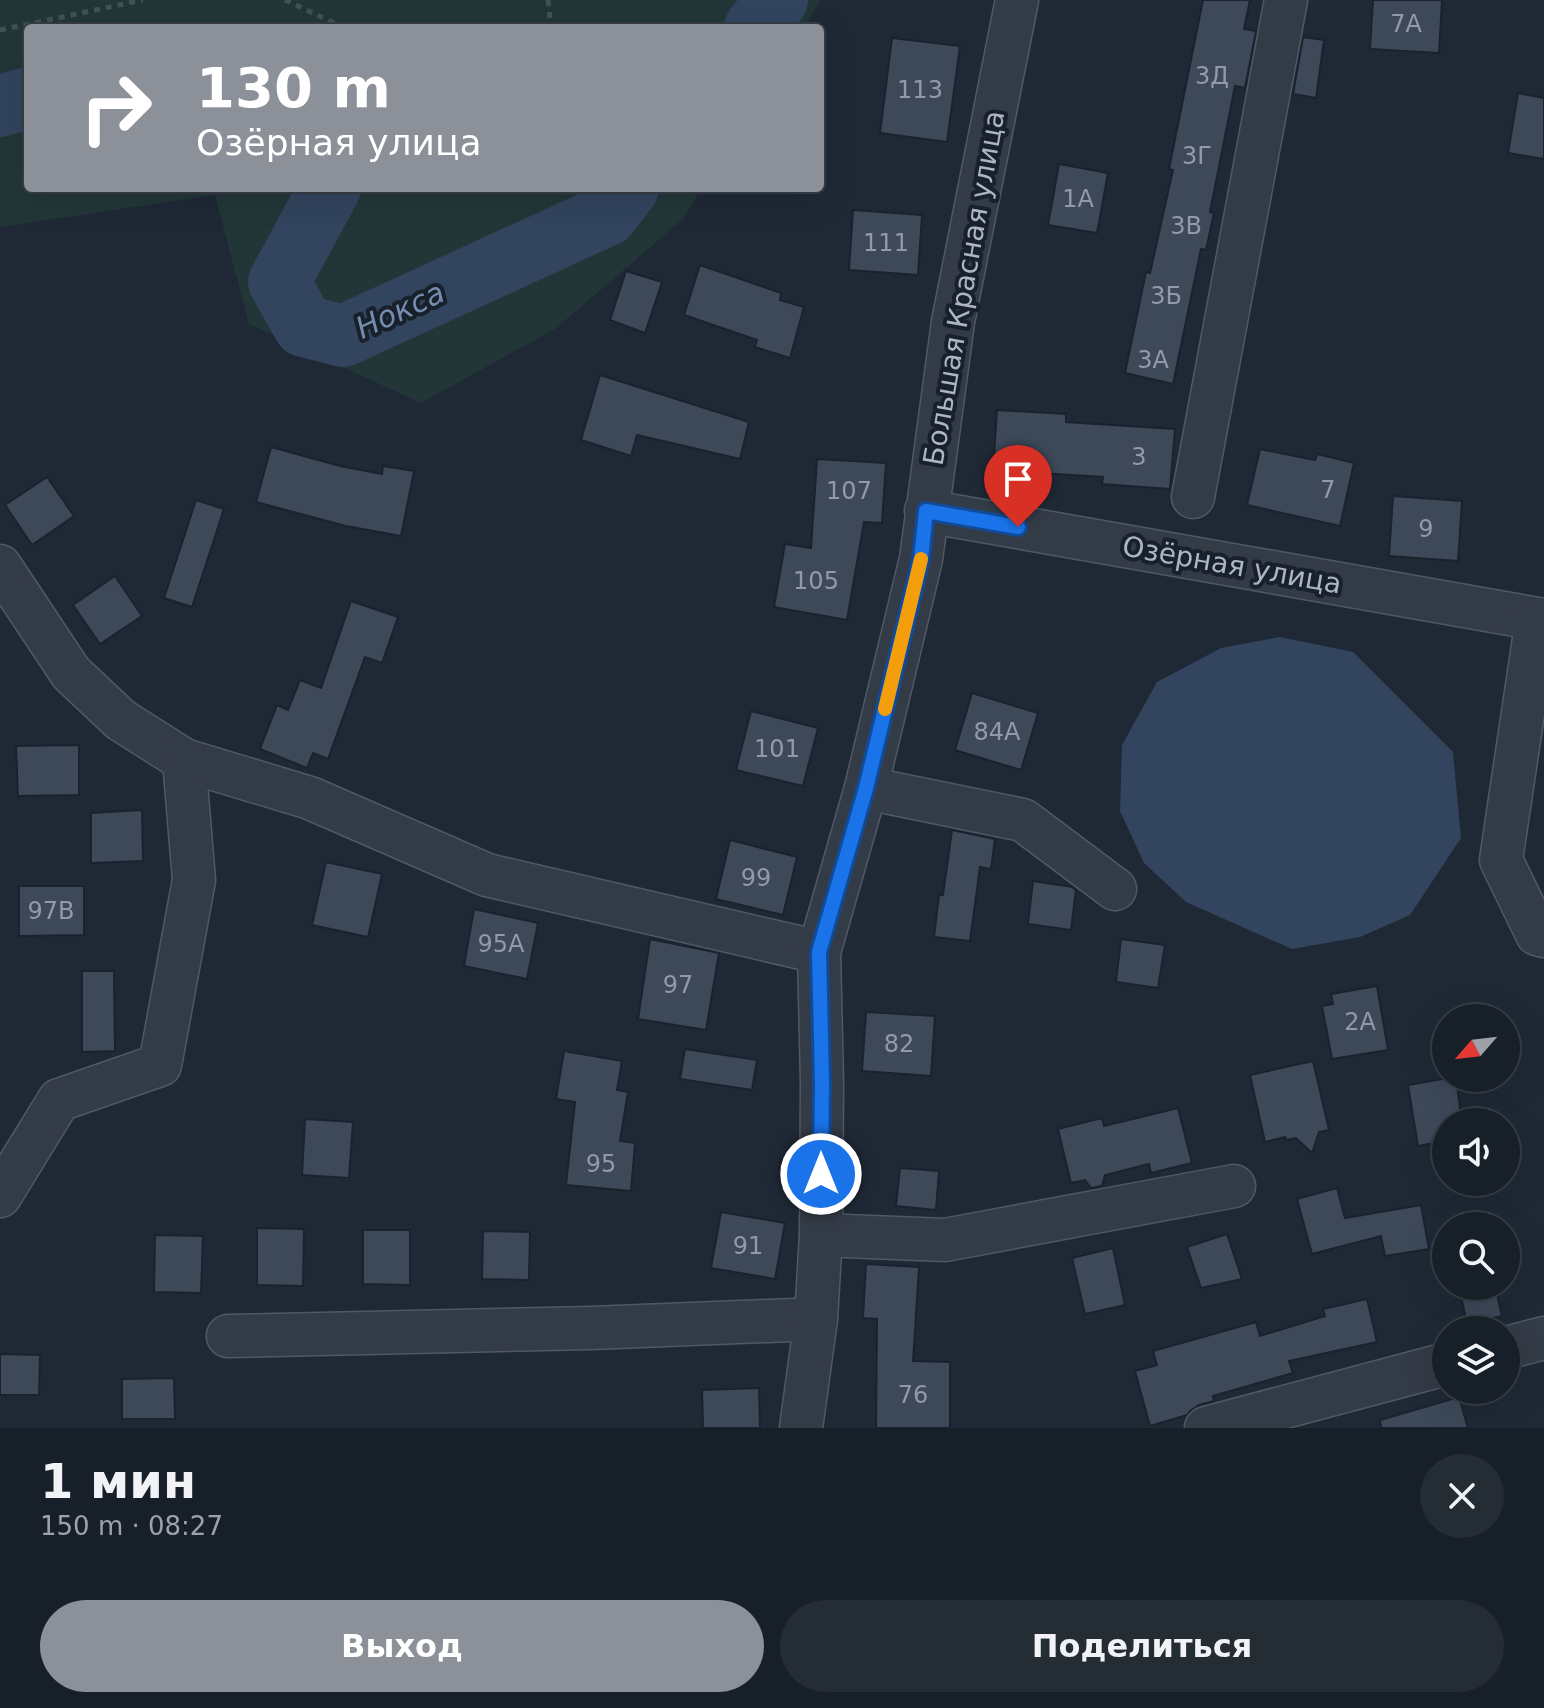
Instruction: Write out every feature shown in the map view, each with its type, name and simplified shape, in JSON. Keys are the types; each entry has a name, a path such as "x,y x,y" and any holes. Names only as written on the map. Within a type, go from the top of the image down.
{"street":[{"name":"Большая Красная улица","path":"801,1428 816,1319 821,1235 819,952 866,788 921,559 953,322 1017,0"},
{"path":"1193,497 1286,0"},
{"name":"Озёрная улица","path":"926,511 1540,619 1501,860 1537,934 1544,936"},
{"path":"0,566 71,673 121,720 184,760 310,798 487,875 819,952"},
{"path":"0,1196 59,1100 160,1065 194,880 184,760"},
{"path":"866,788 1023,820 1115,889"},
{"path":"821,1235 945,1240 1234,1186"},
{"path":"228,1336 592,1328 816,1319"},
{"path":"1520,1344 1544,1338"},
{"path":"1206,1428 1432,1368"}],"path":[{"path":"29,24 143,0"},
{"path":"285,0 336,24"},
{"path":"548,0 551,24"},
{"path":"0,30 24,25"}],"green space":[{"path":"0,0 821,0 806,24 24,24 24,192 700,192 683,219 555,329 421,403 249,324 215,195 0,227"}],"water":[{"path":"1280,637 1353,652 1453,752 1461,838 1410,915 1360,937 1292,949 1186,902 1144,863 1120,811 1122,745 1157,682 1221,648"}],"building":[{"path":"1203,0 1250,0 1244,29 1256,31 1245,88 1235,86 1210,212 1214,213 1206,250 1201,249 1173,384 1125,373 1146,272 1150,273 1173,170 1169,169"},
{"path":"1373,0 1442,0 1439,53 1370,49"},
{"path":"1303,37 1324,40 1316,98 1293,94"},
{"path":"892,38 960,46 947,142 880,133"},
{"path":"1518,93 1544,98 1544,159 1508,153"},
{"path":"1059,164 1108,173 1097,233 1048,225"},
{"path":"853,210 922,215 918,275 849,270"},
{"path":"700,265 781,293 780,300 804,307 790,358 755,347 757,340 684,315"},
{"path":"626,271 662,282 645,333 610,320"},
{"path":"600,375 749,422 740,459 637,435 631,456 581,440"},
{"path":"997,410 1066,414 1066,422 1175,429 1170,489 1102,484 1103,477 993,470"},
{"path":"271,447 382,474 383,466 414,471 401,536 346,526 256,502"},
{"path":"1260,449 1315,460 1317,454 1354,463 1340,526 1247,505"},
{"path":"817,459 886,463 882,523 864,522 847,620 774,607 785,544 811,548"},
{"path":"47,477 74,516 32,545 5,505"},
{"path":"1393,496 1462,501 1458,561 1389,556"},
{"path":"196,500 224,509 192,607 164,598"},
{"path":"115,576 142,616 100,644 73,605"},
{"path":"351,601 398,617 382,663 365,657 328,759 313,753 307,768 260,749 277,705 288,710 300,680 321,688"},
{"path":"972,693 1038,713 1021,770 955,750"},
{"path":"751,711 818,728 803,786 736,770"},
{"path":"79,745 79,795 18,796 16,746"},
{"path":"142,810 143,861 91,863 91,813"},
{"path":"952,830 995,839 991,869 980,867 970,941 934,937"},
{"path":"730,840 797,857 783,915 716,899"},
{"path":"326,862 382,874 368,937 312,925"},
{"path":"1033,881 1076,890 1071,930 1028,924"},
{"path":"19,886 84,886 84,935 19,936"},
{"path":"474,909 538,923 527,979 464,966"},
{"path":"650,939 719,953 706,1030 638,1019"},
{"path":"1121,939 1165,945 1158,988 1116,982"},
{"path":"82,971 114,971 115,1051 82,1052"},
{"path":"1377,986 1388,1050 1332,1059 1322,1006 1333,1004 1331,994"},
{"path":"866,1012 935,1016 931,1076 862,1071"},
{"path":"685,1049 757,1060 752,1090 680,1079"},
{"path":"564,1051 622,1061 617,1090 628,1092 620,1141 635,1143 631,1191 566,1185 575,1102 556,1099"},
{"path":"1313,1061 1329,1130 1319,1132 1312,1153 1296,1138 1265,1142 1250,1075"},
{"path":"1432,1081 1432,1092 1458,1092 1460,1108 1432,1108 1432,1144 1418,1146 1408,1085"},
{"path":"1178,1108 1192,1163 1151,1173 1149,1164 1105,1175 1102,1186 1091,1188 1085,1180 1071,1183 1058,1129 1102,1118 1104,1126"},
{"path":"305,1119 353,1122 349,1178 302,1175"},
{"path":"900,1168 939,1171 936,1210 896,1206"},
{"path":"1337,1188 1345,1218 1421,1205 1429,1249 1385,1256 1381,1236 1312,1254 1297,1199"},
{"path":"721,1212 785,1223 775,1279 711,1268"},
{"path":"257,1228 304,1229 303,1286 257,1285"},
{"path":"363,1230 410,1230 410,1285 363,1284"},
{"path":"483,1231 530,1232 529,1280 482,1279"},
{"path":"1227,1234 1242,1279 1201,1288 1187,1247"},
{"path":"155,1235 203,1236 201,1293 154,1292"},
{"path":"1113,1248 1125,1305 1085,1314 1072,1258"},
{"path":"866,1264 919,1267 913,1361 950,1362 950,1428 876,1428 877,1319 863,1318"},
{"path":"1367,1299 1377,1342 1289,1361 1293,1373 1213,1396 1214,1401 1199,1405 1187,1415 1150,1426 1135,1371 1157,1365 1153,1351 1256,1322 1260,1336 1325,1316 1323,1309"},
{"path":"1462,1300 1498,1300 1502,1316 1465,1316"},
{"path":"0,1354 40,1355 39,1395 0,1395"},
{"path":"174,1378 175,1419 122,1419 122,1379"},
{"path":"759,1388 760,1428 703,1428 702,1390"},
{"path":"1435,1404 1461,1404 1468,1428 1381,1428 1380,1420"}],"waterway":[{"name":"Нокса","path":"758,24 777,0"},
{"name":"Нокса","path":"0,106 24,99"},
{"name":"Нокса","path":"328,192 279,282 304,326 343,336 607,215 625,192"}],"slow traffic":[{"path":"885,709 921,559"}],"route":[{"path":"821,1174 819,952 866,788 921,559 926,511 1018,527"}]}
